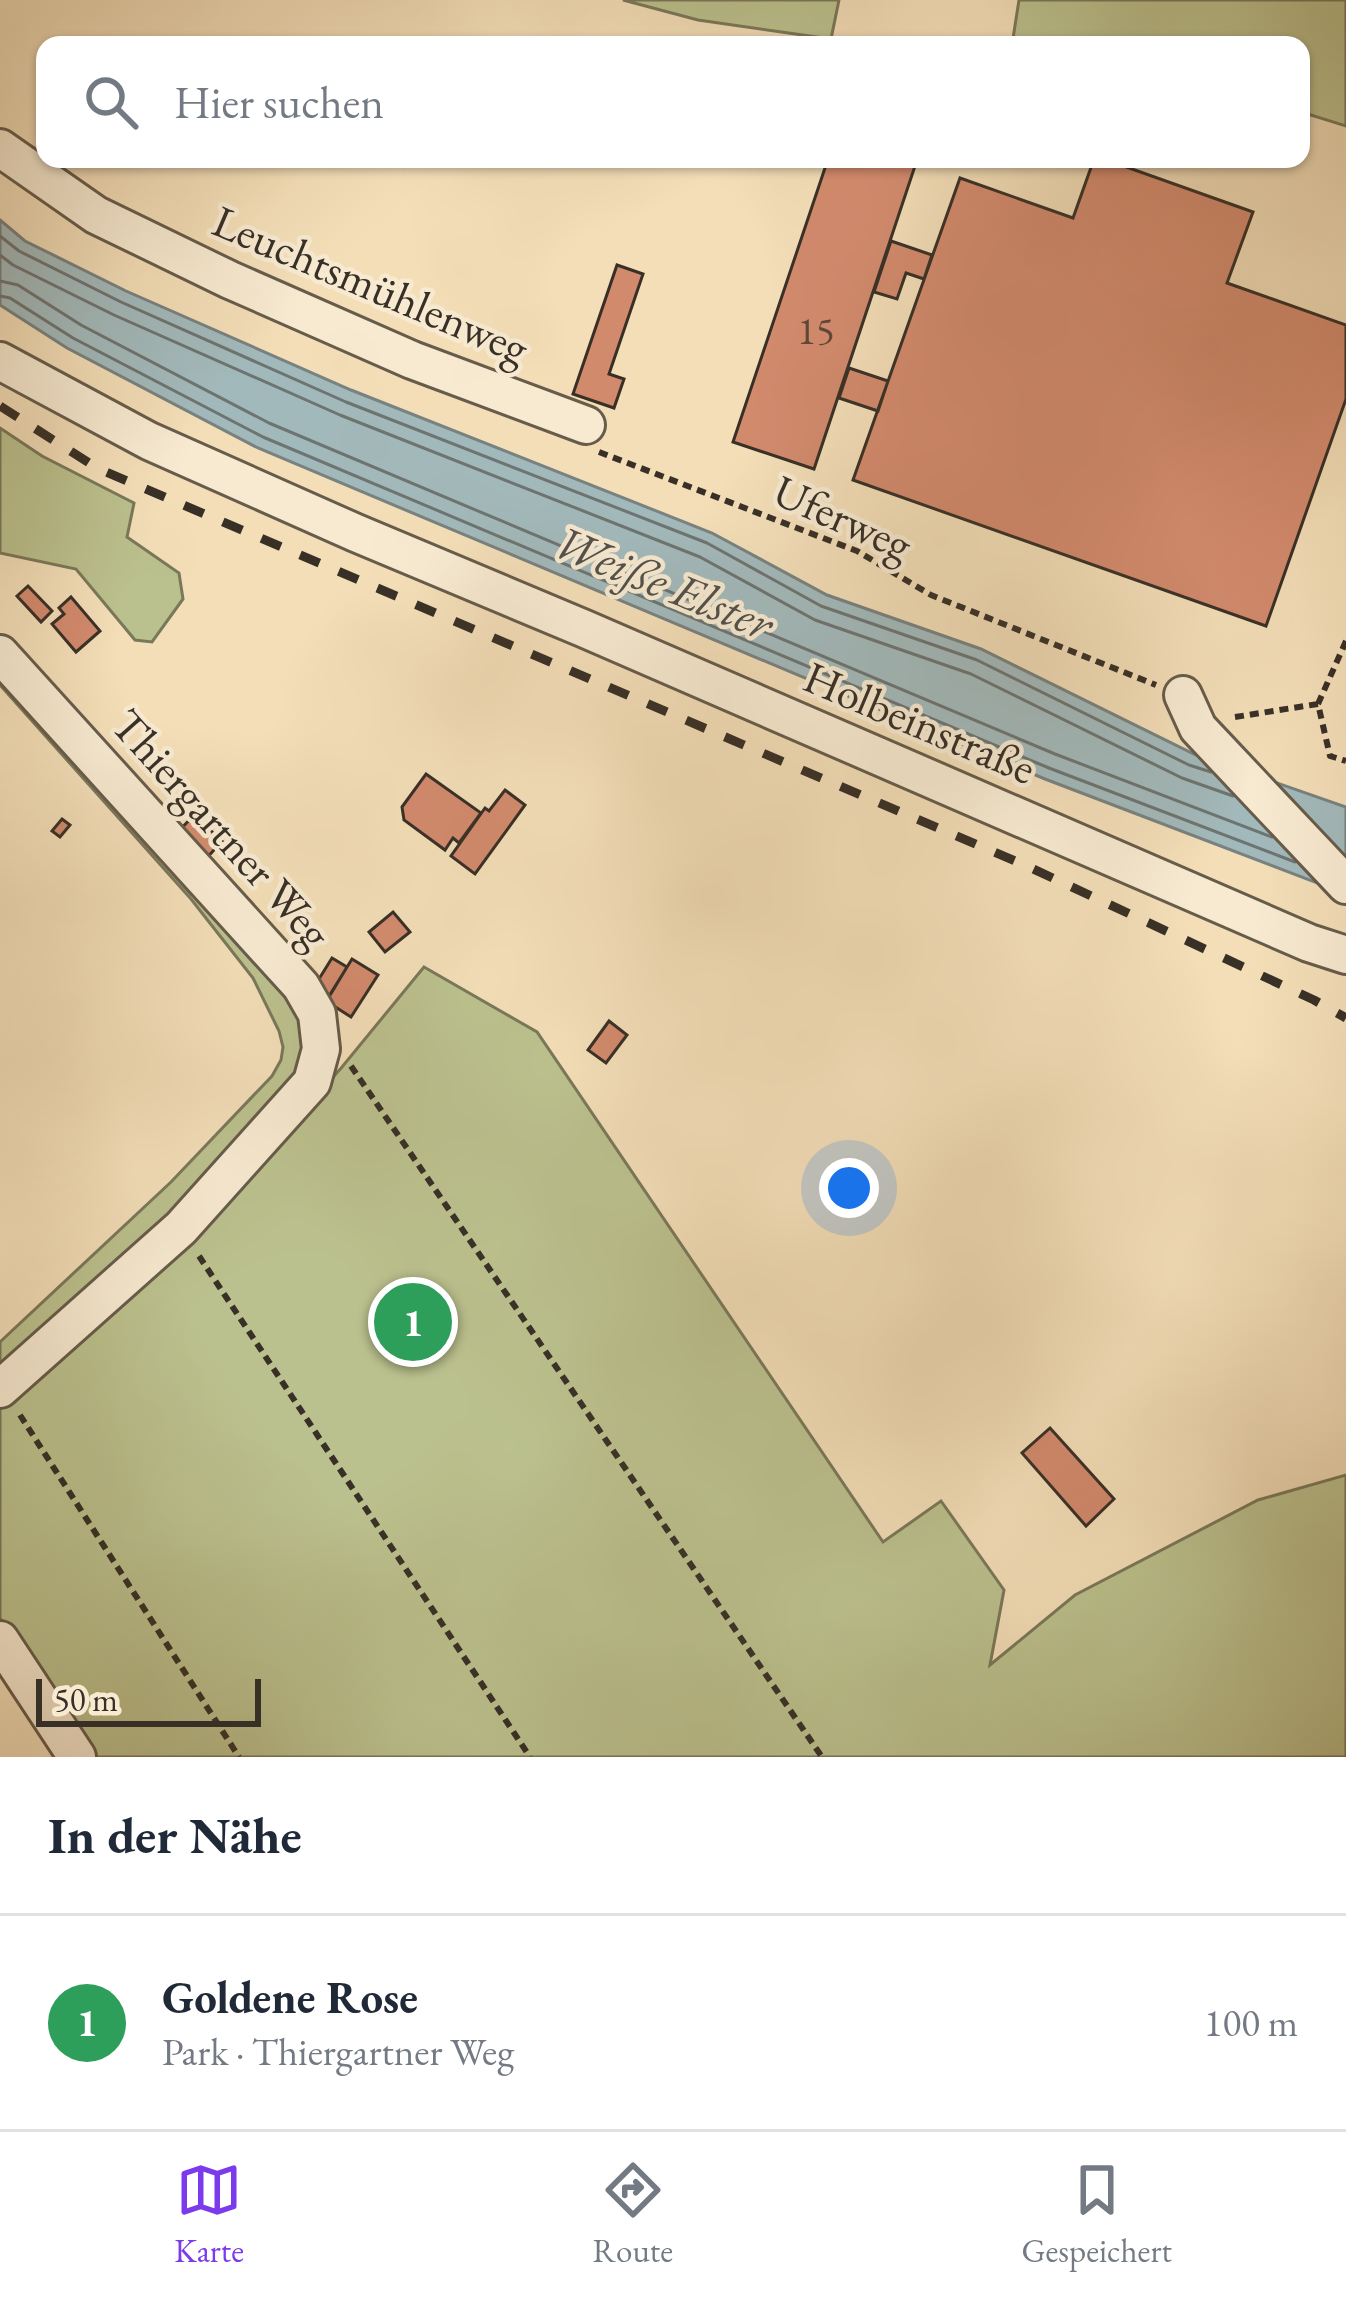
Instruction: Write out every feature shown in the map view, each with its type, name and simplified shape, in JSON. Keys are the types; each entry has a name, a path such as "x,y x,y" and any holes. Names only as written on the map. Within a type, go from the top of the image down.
{"street":[{"name":"Leuchtsmühlenweg","path":"0,148 96,215 230,280 584,435"},
{"name":"Holbeinstraße","path":"0,362 148,441 356,533 1309,944 1346,955"},
{"name":"Thiergartner Weg","path":"0,654 301,986 317,1014 321,1048"},
{"path":"1191,712 1346,885"},
{"path":"1,1388 181,1228 312,1082 321,1048"},
{"path":"0,1640 77,1757"}],"path":[{"name":"Uferweg","path":"584,435 857,551 931,595 1191,712 1238,718 1318,704"},
{"path":"1346,641 1318,704 1330,756 1346,760"},
{"path":"321,1048 348,1060 822,1757"},
{"path":"181,1228 530,1757"},
{"path":"1,1388 238,1757"}],"green space":[{"path":"623,0 839,0 832,36 698,20"},
{"path":"1019,0 1346,0 1346,126 1310,115 1310,36 1013,36"},
{"path":"0,428 42,456 134,503 127,537 179,573 183,599 152,642 135,640 76,569 0,553"},
{"path":"0,675 191,894 202,886 303,1004 306,1063 267,1122 0,1382 0,1342 171,1182 272,1076 283,1047 253,978 191,899 0,685"},
{"path":"424,967 537,1032 883,1542 941,1501 1004,1590 990,1665 1075,1595 1258,1500 1346,1475 1346,1757 90,1757 0,1618 0,1400 181,1250"}],"water":[{"name":"Weiße Elster","path":"0,220 25,241 126,291 351,390 712,533 827,595 981,649 1194,754 1346,807 1346,894 1045,779 258,448 67,348 0,305"}],"building":[{"path":"825,168 914,168 814,469 733,442"},
{"path":"1091,168 1129,168 1253,212 1227,283 1346,325 1346,399 1266,626 853,480 960,178 1073,218"},
{"path":"891,241 932,255 924,279 906,273 897,299 874,292"},
{"path":"617,265 643,274 609,374 624,379 614,408 573,394"},
{"path":"849,368 888,381 878,411 839,398"},
{"path":"28,586 52,611 41,622 17,596"},
{"path":"71,597 100,631 76,652 52,624 64,614 59,608"},
{"path":"426,774 481,813 459,843 453,838 445,850 404,820 402,807"},
{"path":"505,790 525,805 475,874 451,856 485,808 489,811"},
{"path":"194,815 222,841 205,860 176,834"},
{"path":"62,819 70,825 60,837 52,831"},
{"path":"393,912 410,932 385,952 369,932"},
{"path":"332,958 347,967 329,997 314,987"},
{"path":"352,959 378,975 351,1017 326,1001"},
{"path":"609,1021 627,1035 606,1063 588,1050"},
{"path":"1050,1428 1114,1499 1086,1526 1022,1453"}],"railway":[{"path":"0,406 97,468 1029,867 1346,1018"}],"place":[{"name":"Goldene Rose","path":"413,1322"}]}
